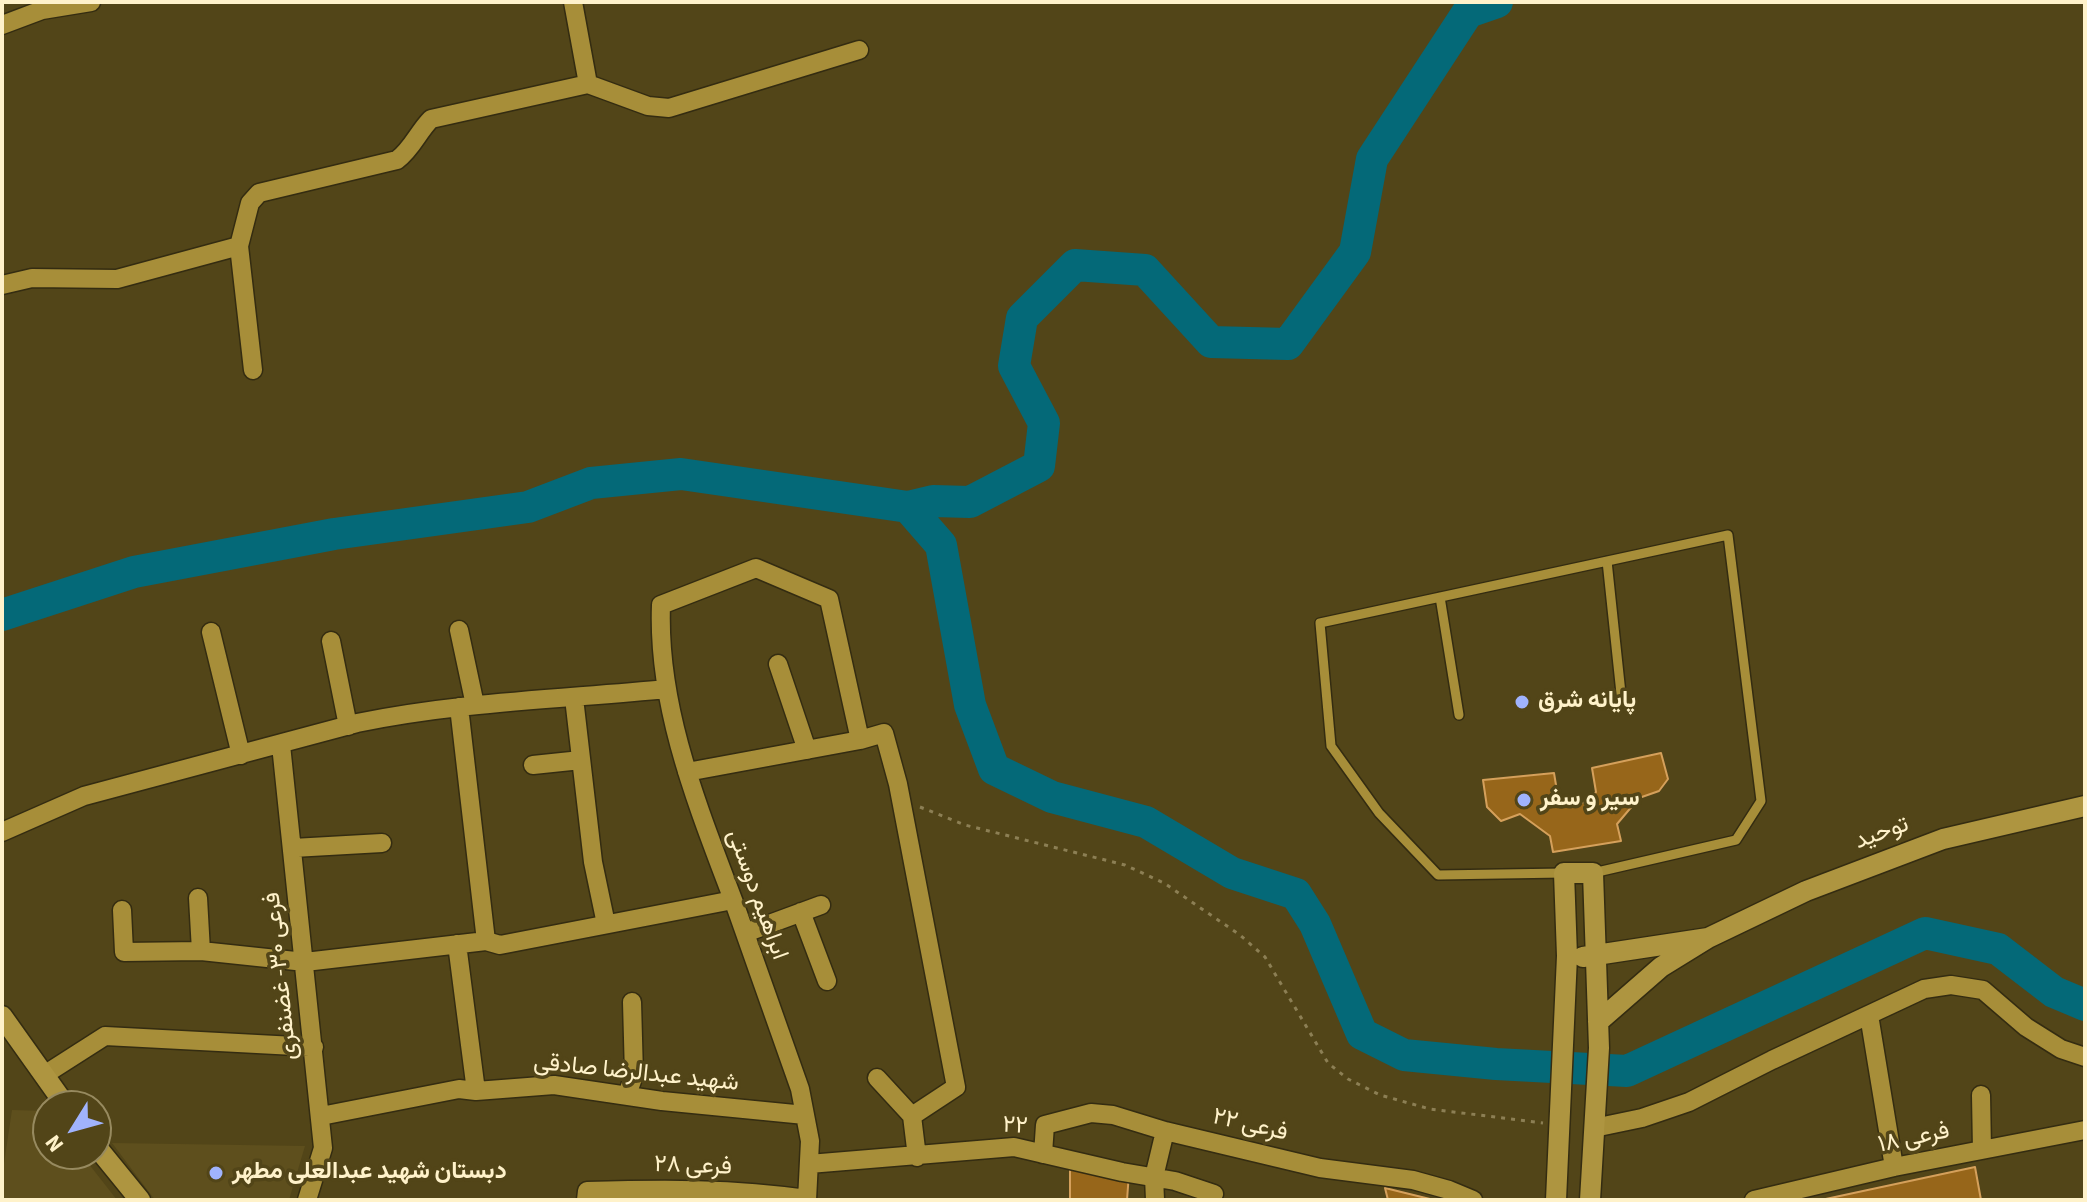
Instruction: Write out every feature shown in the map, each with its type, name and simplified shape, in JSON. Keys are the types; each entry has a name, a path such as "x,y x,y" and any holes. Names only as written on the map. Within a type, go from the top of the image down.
{"street":[{"path":"2,25 42,10 91,2"},
{"path":"573,2 588,84"},
{"path":"253,370 239,246 250,203 259,193 397,160 409,152 419,131 431,119 588,84 648,106 669,108 859,50"},
{"path":"2,285 32,278 117,279 239,246"},
{"name":"ابراهیم دوستی","path":"807,1199 810,1141 800,1089 687,772 667,689 661,605 756,568 829,599 860,740"},
{"path":"459,630 486,941"},
{"path":"211,632 241,755"},
{"path":"331,641 348,726"},
{"path":"778,664 807,750"},
{"path":"2,832 84,796 395,715 667,689"},
{"path":"574,698 593,862 606,924"},
{"path":"687,772 884,733 902,802 956,1087 912,1116"},
{"name":"فرعی ۳۰- غضنفری","path":"281,745 323,1148 307,1200"},
{"path":"533,765 581,760"},
{"name":"توحید","path":"1708,938 1806,891 1943,839 2085,806"},
{"path":"293,848 382,843"},
{"path":"1556,1200 1567,956 1564,873 1593,873 1599,1048 1590,1200"},
{"path":"198,898 201,951"},
{"path":"122,910 124,952 201,951 305,962 486,941 500,945 733,900"},
{"path":"745,933 821,905"},
{"path":"801,912 827,981"},
{"path":"1567,956 1596,957 1708,938"},
{"path":"1598,1022 1661,967 1708,938"},
{"path":"457,944 476,1091"},
{"path":"1594,1128 1642,1118 1689,1102 1924,989 1951,985 1983,990 2026,1027 2061,1049 2085,1057"},
{"path":"627,1095 634,1075 632,1002"},
{"path":"1869,1015 1894,1167"},
{"path":"2,1016 55,1090"},
{"path":"44,1075 105,1036 314,1047"},
{"path":"877,1078 912,1116 917,1157"},
{"name":"شهید عبدالرضا صادقی","path":"321,1116 459,1089 476,1091 554,1085 662,1101 805,1115"},
{"path":"1981,1095 1982,1150"},
{"name":"فرعی ۲۲","path":"1043,1154 1045,1125 1091,1113 1113,1115 1165,1131 1320,1168 1413,1180 1473,1200"},
{"name":"فرعی ۱۸","path":"1754,1200 1894,1167 2085,1130"},
{"path":"1155,1200 1154,1177 1165,1131"},
{"name":"۲۲","path":"809,1164 1014,1147 1175,1181 1214,1194"},
{"path":"112,1166 140,1200"},
{"name":"فرعی ۲۸","path":"586,1200 587,1191 654,1189 769,1193 807,1199"}],"lane":[{"path":"1564,873 1438,875 1379,813 1331,746 1320,623 1728,535 1761,801 1736,840 1593,873"},
{"path":"1607,561 1622,703"},
{"path":"1440,597 1459,715"}],"path":[{"path":"902,802 929,809 965,825 1125,865 1164,883 1240,935 1265,957 1328,1063 1348,1079 1380,1095 1430,1109 1558,1125"}],"shaded area":[{"path":"12,1110 32,1111 32,1170 94,1170 117,1200 2,1200 2,1177"},
{"name":"دبستان شهید عبدالعلی مطهر","path":"112,1143 305,1146 289,1200 155,1200"}],"building":[{"name":"سیر و سفر","path":"1661,753 1668,779 1659,791 1639,798 1617,824 1621,841 1553,852 1550,836 1520,814 1501,821 1487,807 1483,780 1554,773 1558,797 1567,805 1587,802 1596,792 1592,768"},
{"path":"1070,1160 1129,1173 1127,1200 1070,1200"},
{"path":"1975,1167 1981,1200 1821,1200"},
{"path":"1385,1188 1434,1200 1388,1200"}],"waterway":[{"path":"908,507 933,501 970,502 1039,466 1044,423 1014,366 1022,318 1075,265 1145,270 1211,342 1288,344 1355,252 1372,159 1468,12 1497,2"},
{"path":"2,615 134,572 334,534 528,507 591,483 681,474 908,507 941,545 970,705 994,769 1052,797 1146,822 1232,873 1296,894 1315,924 1362,1034 1404,1055 1627,1071 1925,933 1998,949 2054,992 2085,1005"}],"place":[{"name":"پایانه شرق","path":"1522,702"},
{"name":"سیر و سفر","path":"1524,800"},
{"name":"دبستان شهید عبدالعلی مطهر","path":"216,1173"}]}
